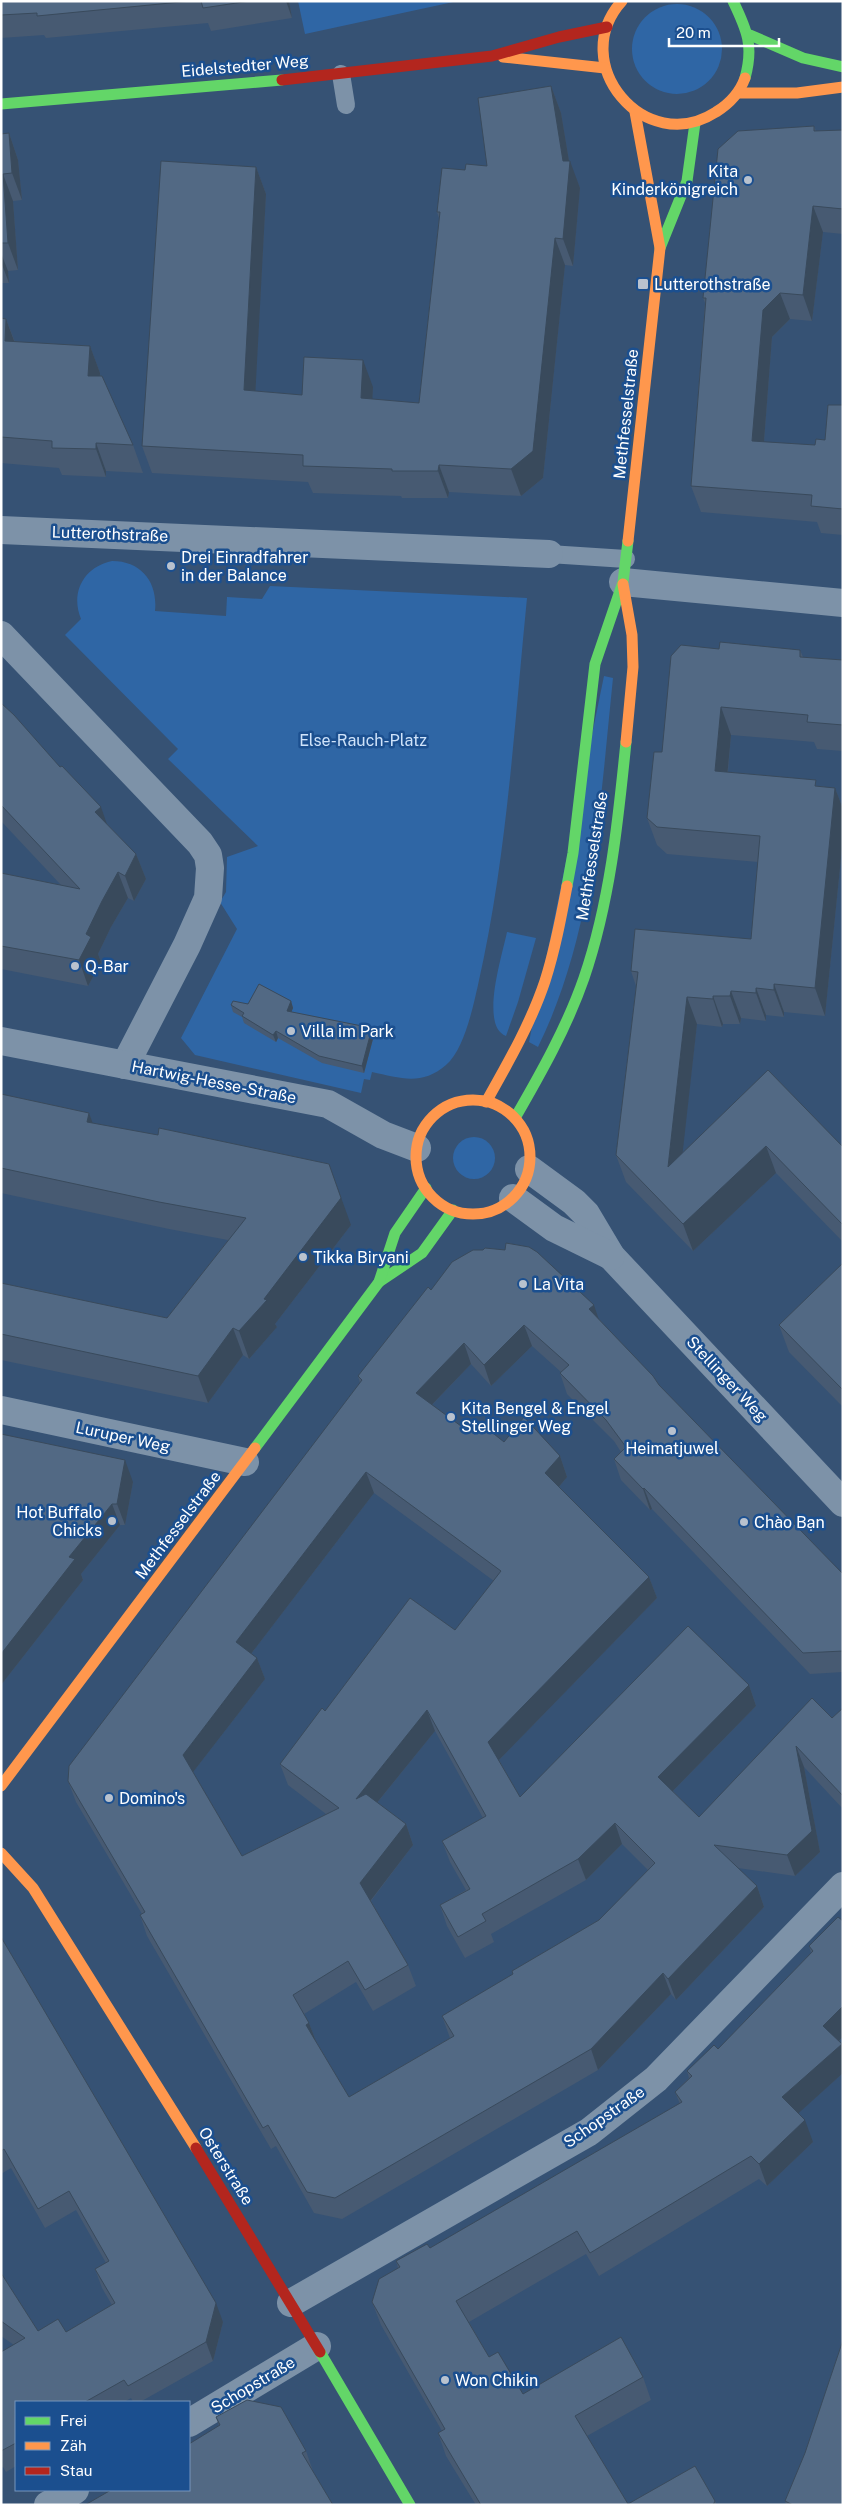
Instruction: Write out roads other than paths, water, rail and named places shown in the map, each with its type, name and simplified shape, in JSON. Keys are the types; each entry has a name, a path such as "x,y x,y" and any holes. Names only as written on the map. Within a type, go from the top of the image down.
{"street":[{"path":"622,1 607,27 602,47 605,68 611,85 621,99 635,112 653,121 667,123 695,123 713,116 728,105 739,93 748,73 752,54 750,36 744,16 733,1"},
{"name":"Eidelstedter Weg","path":"1,104 341,74 492,56 559,37 607,27"},
{"path":"750,36 803,58 843,67"},
{"name":"Eidelstedter Weg","path":"492,56 605,68"},
{"path":"739,93 797,93 843,87"},
{"name":"Methfesselstraße","path":"635,112 660,248"},
{"name":"Methfesselstraße","path":"486,1102 515,1051 541,991 558,936 573,853 595,664 624,571 660,248 687,180 695,123"},
{"name":"Lutterothstraße","path":"1,530 549,554"},
{"path":"624,571 843,603"},
{"name":"Methfesselstraße","path":"515,1118 545,1066 584,980 604,902 633,667 632,635 624,571"},
{"path":"1,635 200,843 208,855 210,868 208,898 188,945 125,1065"},
{"name":"Hartwig-Hesse-Straße","path":"1,1041 328,1104 384,1135 417,1148"},
{"path":"469,1100 499,1106 515,1118 528,1142 529,1169 521,1188 513,1198 500,1208 469,1214 453,1210 435,1199 426,1188 418,1169 417,1148 426,1125 444,1108 469,1100"},
{"name":"Stellinger Weg","path":"529,1169 574,1202 586,1214 611,1256 843,1503"},
{"name":"Methfesselstraße","path":"380,1282 395,1233 426,1188"},
{"name":"Stellinger Weg","path":"513,1198 554,1228 611,1256"},
{"name":"Methfesselstraße","path":"1,1786 380,1282 422,1253 453,1210"},
{"name":"Luruper Weg","path":"1,1410 245,1462"},
{"name":"Osterstraße","path":"1,1852 34,1888 291,2303 410,2505"},
{"name":"Schopstraße","path":"291,2303 589,2132 656,2080 843,1886"},
{"name":"Schopstraße","path":"190,2422 317,2346"},
{"path":"48,2505 73,2491"}],"lane":[{"path":"341,74 346,105"},
{"path":"549,554 624,571"}],"place":[{"name":"Kita Kinderkönigreich","path":"748,180"},
{"name":"Lutterothstraße","path":"643,284"},
{"name":"Drei Einradfahrer in der Balance","path":"171,566"},
{"name":"Q-Bar","path":"75,966"},
{"name":"Villa im Park","path":"291,1031"},
{"name":"Tikka Biryani","path":"303,1257"},
{"name":"La Vita","path":"523,1284"},
{"name":"Kita Bengel & Engel Stellinger Weg","path":"451,1417"},
{"name":"Heimatjuwel","path":"672,1431"},
{"name":"Hot Buffalo Chicks","path":"112,1521"},
{"name":"Chào Bạn","path":"744,1522"},
{"name":"Domino's","path":"109,1798"},
{"name":"Won Chikin","path":"445,2380"}],"park label":[{"name":"Else-Rauch-Platz","path":"363,740"}]}
